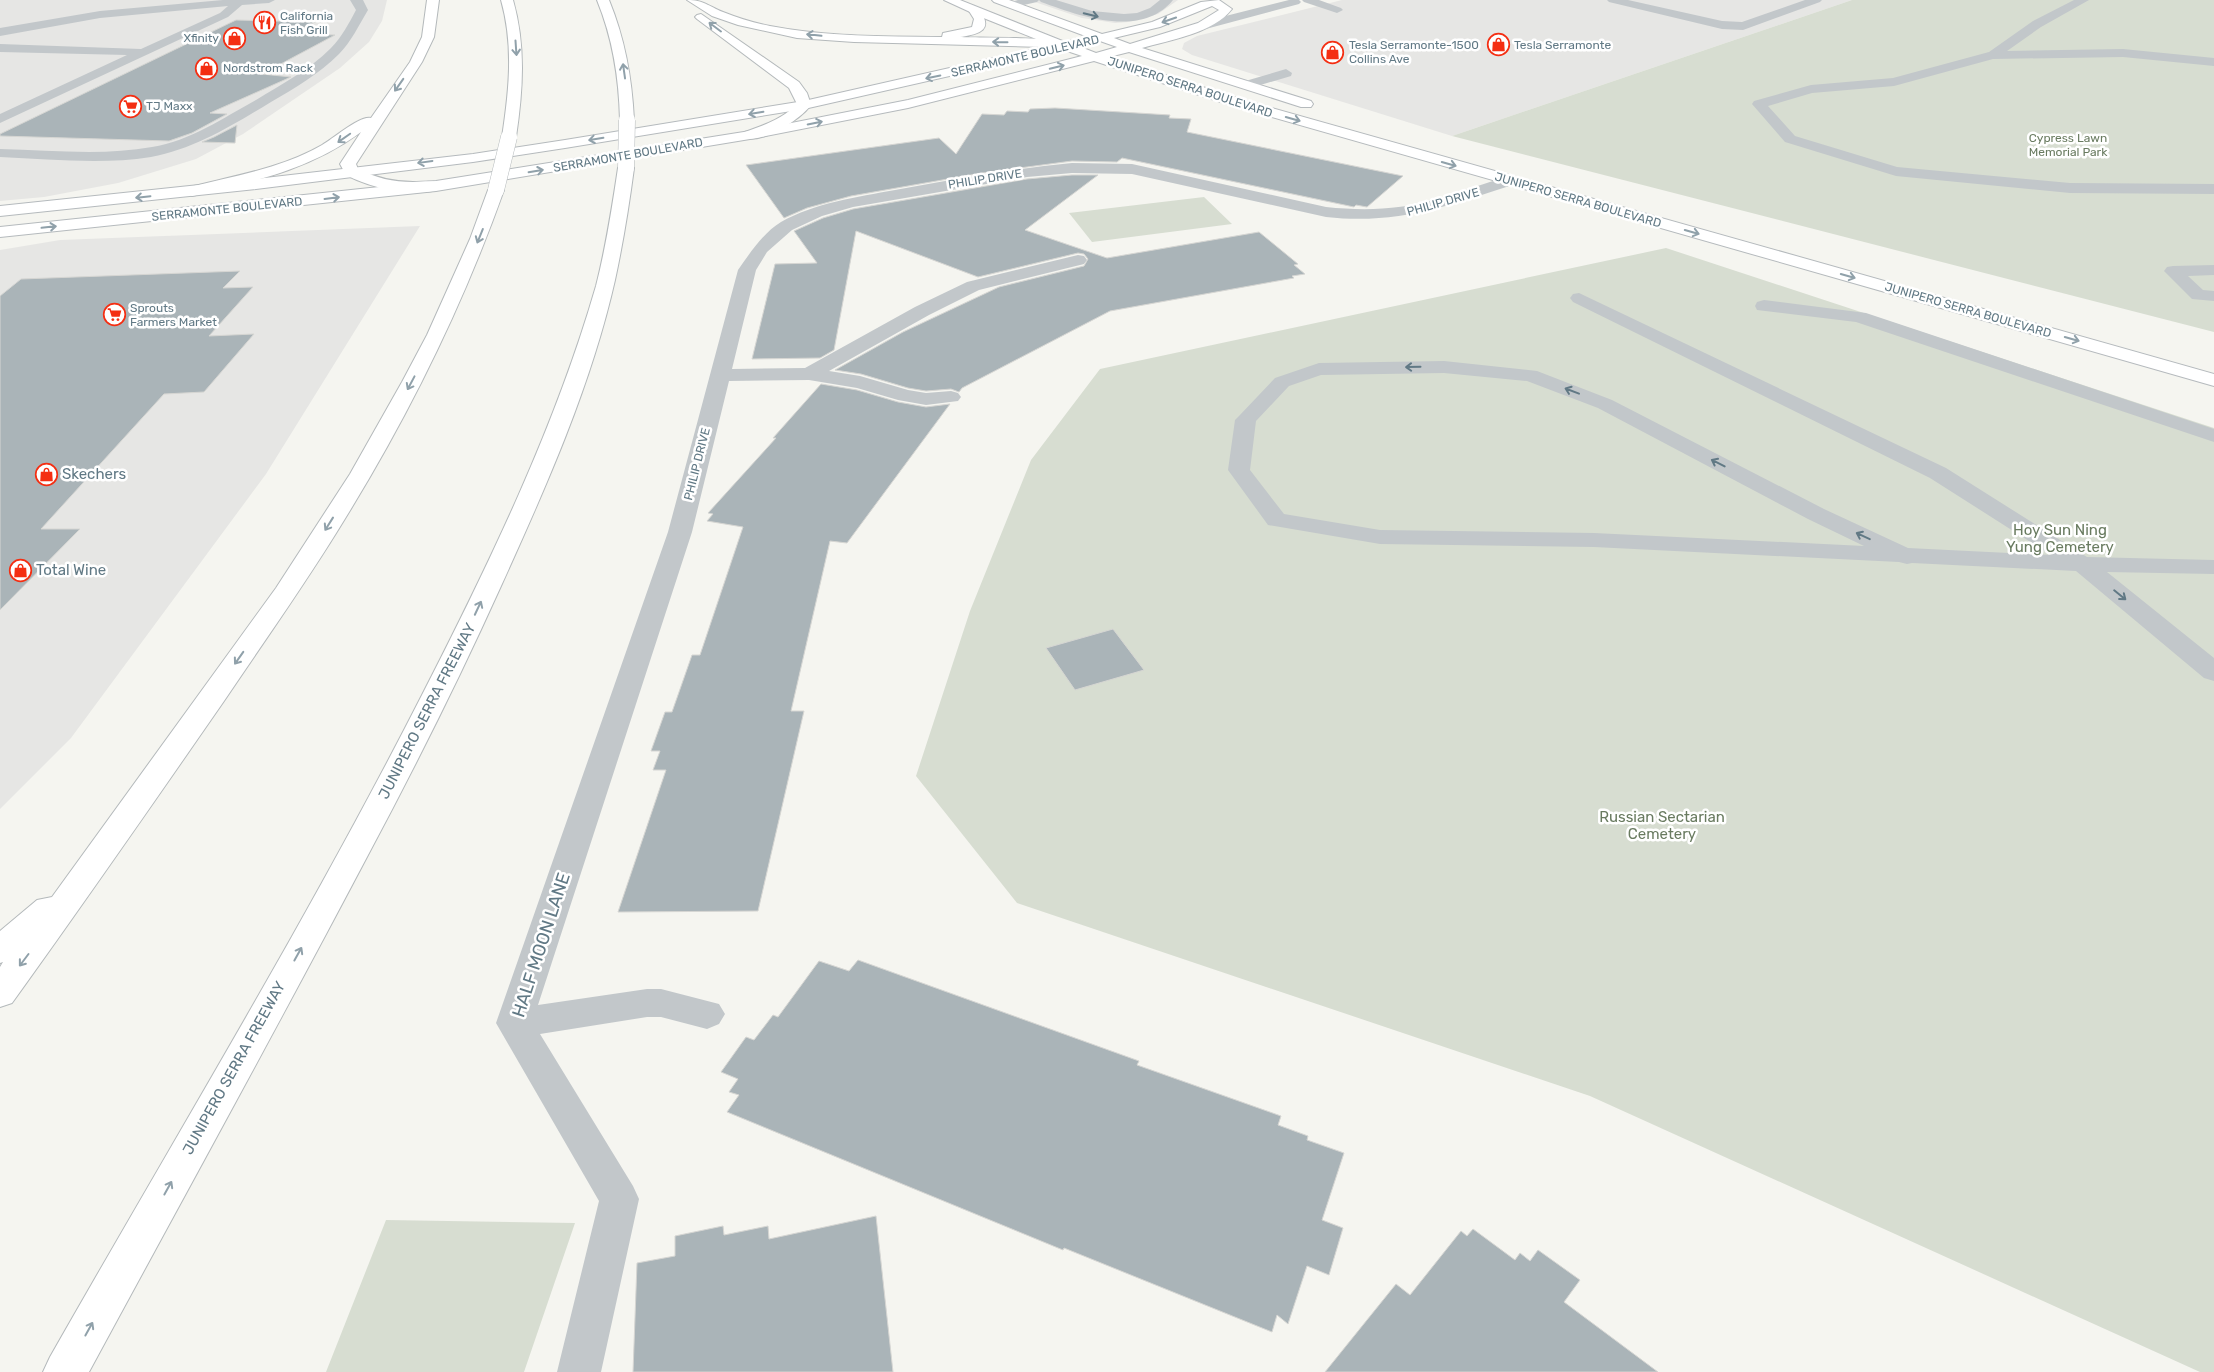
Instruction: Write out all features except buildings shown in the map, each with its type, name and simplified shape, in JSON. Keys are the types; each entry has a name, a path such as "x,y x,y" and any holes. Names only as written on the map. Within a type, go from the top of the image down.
{"main road":[{"path":"433,0 428,37 416,62 382,109 348,164 351,172 370,182 388,185 436,186"},
{"path":"0,993 84,879 306,562 361,472 438,332 463,277 496,190 509,137 516,74 515,41 508,0"},
{"name":"JUNIPERO SERRA FREEWAY","path":"65,1372 376,813 446,676 498,566 538,475 568,398 590,334 610,259 626,168 627,120 623,64 613,24 604,0"},
{"path":"678,0 794,85 800,93 804,105 785,121 750,135"},
{"path":"694,0 721,16 761,27 810,35 1042,43 1066,46"},
{"name":"JUNIPERO SERRA BOULEVARD","path":"950,0 1096,57 1235,102 2214,380"},
{"name":"JUNIPERO SERRA BOULEVARD","path":"998,0 1130,48 1318,108"},
{"name":"SERRAMONTE BOULEVARD","path":"0,210 192,191 530,149 804,105 1101,38 1168,21 1196,7 1214,1 1224,8 1226,12 1202,26 1096,57 908,104 750,135 436,186 0,232"},
{"path":"863,38 928,38 965,33 976,30 980,25 980,20 975,11"},
{"path":"192,191 279,169 315,156 342,140 382,109"},
{"name":"JUNIPERO SERRA BOULEVARD","path":"1372,124 1622,197 2214,363"},
{"path":"0,950 84,879"}],"street":[{"path":"0,32 64,19 128,10 269,0"},
{"path":"0,153 124,155 155,151 194,138 229,121 304,77 322,63 345,38 362,10 359,2 356,0"},
{"path":"1011,5 1033,0"},
{"path":"1045,0 1088,15 1108,18 1145,13 1155,9 1167,0"},
{"path":"1308,0 1337,10"},
{"path":"1613,0 1722,26 1743,26 1816,0"},
{"path":"1993,55 2038,24 2083,0"},
{"path":"0,119 224,15 241,1"},
{"path":"1214,1 1243,3 1298,1"},
{"path":"1202,26 1298,1"},
{"path":"2038,24 2055,32"},
{"path":"2072,40 2122,54"},
{"path":"0,48 144,52"},
{"path":"2214,62 2122,54 1993,55 1894,82 1811,89 1759,104 1790,140 1896,171 2070,188 2214,189"},
{"path":"1247,85 1286,73"},
{"name":"PHILIP DRIVE","path":"680,532 747,270 761,248 786,226 816,213 850,203 1026,172 1072,168 1119,168 1326,212 1356,216 1382,216 1421,210 1510,181"},
{"path":"809,374 922,311 973,286 1078,260"},
{"path":"2214,270 2173,271 2198,296 2214,296"},
{"path":"1579,298 1938,473 2082,564 2214,672"},
{"path":"1764,306 1859,317 2214,436"},
{"path":"1907,557 1816,514 1605,404 1530,375 1444,367 1319,369 1282,382 1246,420 1239,470 1276,520 1380,537 1594,540 1907,557 2214,567"},
{"path":"720,375 809,374 860,382 905,396 926,399 951,398"},
{"name":"HALF MOON LANE","path":"579,1372 619,1199 514,1023 680,532"},
{"path":"514,1023 647,1003 661,1003 707,1014"}],"shaded area":[{"path":"0,0 387,0 382,21 369,42 340,68 243,134 196,159 118,183 44,197 0,201"},
{"path":"1029,0 1178,0 1158,14 1129,22 1115,23 1082,18"},
{"path":"1342,0 1852,0 1452,136 1192,55 1182,49 1184,43 1197,36"},
{"path":"420,226 266,474 71,738 0,809 0,250 60,240"}],"green space":[{"name":"Cypress Lawn Memorial Park","path":"1852,0 2214,0 2214,332 1452,136"},
{"path":"1204,197 1232,224 1092,242 1069,213"},
{"name":"Russian Sectarian Cemetery","path":"1666,248 2214,428 2214,1372 2200,1372 1590,1096 1017,903 916,776 970,611 1031,460 1100,369"},
{"path":"386,1220 575,1223 524,1372 326,1372"}],"place":[{"name":"California Fish Grill","path":"264,23"},
{"name":"Xfinity","path":"235,38"},
{"name":"Tesla Serramonte","path":"1498,45"},
{"name":"Tesla Serramonte-1500 Collins Ave","path":"1333,52"},
{"name":"Nordstrom Rack","path":"207,68"},
{"name":"TJ Maxx","path":"130,106"},
{"name":"Sprouts Farmers Market","path":"114,315"},
{"name":"Skechers","path":"46,474"},
{"name":"Total Wine","path":"20,570"}],"park label":[{"name":"Hoy Sun Ning Yung Cemetery","path":"2060,538"}]}
